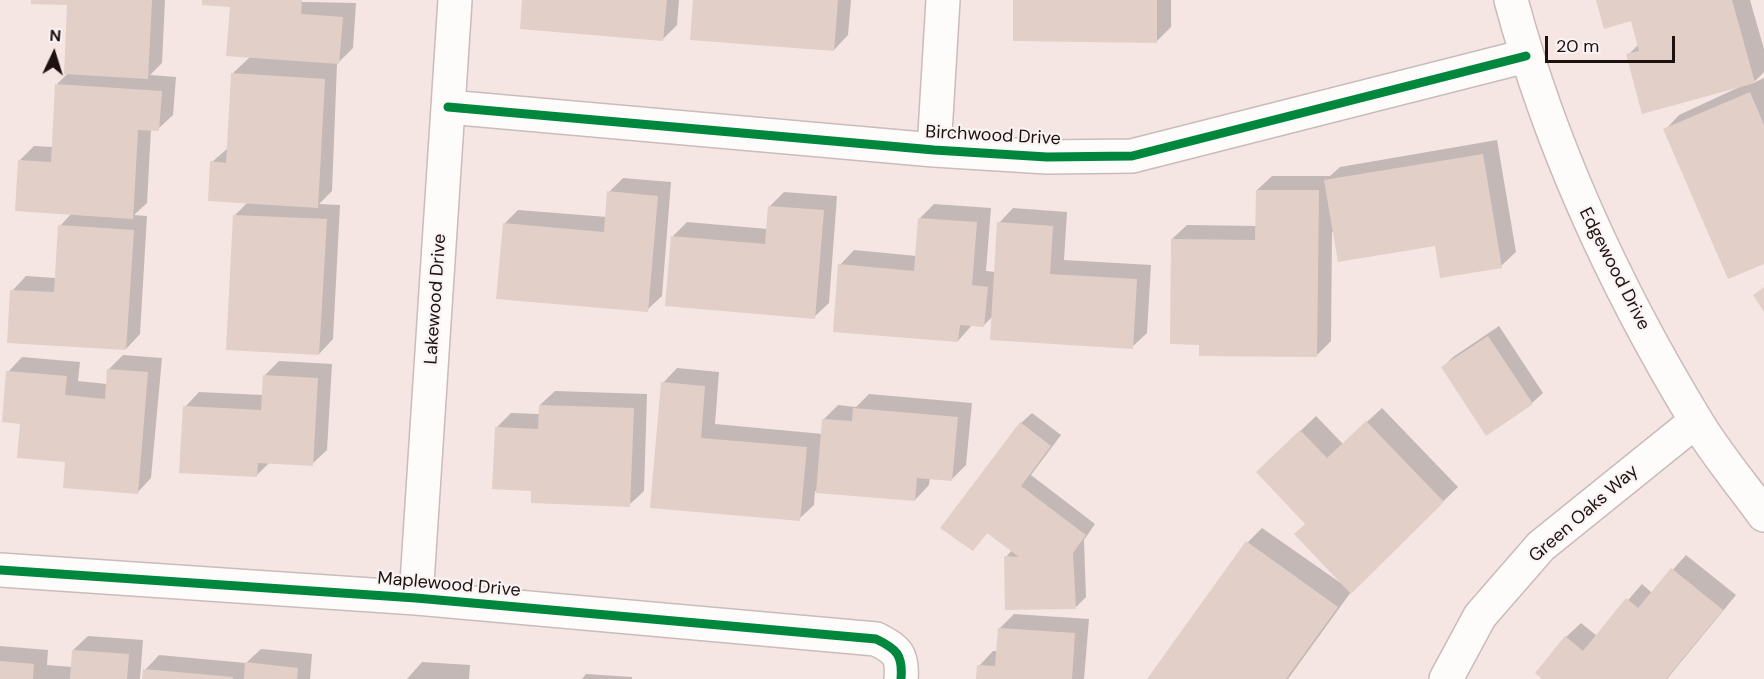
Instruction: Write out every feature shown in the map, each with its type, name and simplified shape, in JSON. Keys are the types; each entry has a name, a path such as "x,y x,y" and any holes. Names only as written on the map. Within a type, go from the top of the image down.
{"street":[{"name":"Lakewood Drive","path":"416,598 455,0"},
{"path":"934,150 943,0"},
{"name":"Edgewood Drive","path":"1511,0 1526,56 1562,160 1608,264 1696,421 1764,515"},
{"name":"Birchwood Drive","path":"448,107 934,150 1047,157 1132,156 1526,56"},
{"name":"Green Oaks Way","path":"1446,679 1480,616 1541,546 1696,421"},
{"name":"Maplewood Drive","path":"0,570 416,598 876,639 894,648 902,663 901,679"}],"building":[{"path":"31,0 152,0 148,79 64,74 67,5 31,4"},
{"path":"202,0 302,0 301,14 343,17 339,64 226,56 230,7 202,5"},
{"path":"522,0 667,0 663,41 520,29"},
{"path":"693,0 838,0 834,51 690,40"},
{"path":"1013,0 1157,0 1157,43 1013,41"},
{"path":"1596,0 1732,0 1755,83 1642,114 1626,54 1639,51 1631,21 1604,29"},
{"path":"231,73 325,79 318,208 208,201 210,161 226,163"},
{"path":"55,84 162,91 159,131 138,130 133,219 15,211 18,160 51,162"},
{"path":"1750,92 1764,125 1764,264 1728,279 1663,129"},
{"path":"1483,154 1502,268 1440,278 1435,246 1338,262 1324,180"},
{"path":"1256,190 1319,190 1317,357 1199,356 1199,345 1170,344 1171,239 1255,240"},
{"path":"607,191 658,196 648,312 496,299 503,223 604,232"},
{"path":"768,206 824,210 815,319 665,306 671,236 765,244"},
{"path":"233,215 327,219 319,355 226,350"},
{"path":"918,218 977,222 972,285 988,287 984,327 960,325 958,342 833,332 838,264 914,271"},
{"path":"997,222 1053,226 1050,274 1137,279 1133,349 990,340"},
{"path":"58,225 134,230 126,350 7,343 10,290 54,292"},
{"path":"1764,287 1764,312 1753,295"},
{"path":"1488,336 1533,404 1486,436 1441,367"},
{"path":"107,369 148,372 138,494 63,488 65,462 17,458 20,424 2,422 6,371 67,376 65,395 105,399"},
{"path":"263,375 318,378 313,466 258,463 257,477 179,473 183,406 261,410"},
{"path":"661,382 705,386 701,438 807,447 800,521 650,508"},
{"path":"539,405 634,408 630,507 531,503 531,491 492,489 495,427 538,429"},
{"path":"853,408 958,417 952,481 917,478 915,501 816,493 822,419 852,421"},
{"path":"1366,421 1444,502 1351,594 1294,534 1305,524 1256,472 1300,430 1327,458"},
{"path":"1020,422 1051,446 1021,486 1086,535 1073,553 1076,609 1005,610 1004,556 1019,557 987,533 973,551 940,528"},
{"path":"1246,541 1338,607 1286,679 1147,679"},
{"path":"1671,568 1723,610 1666,679 1542,679 1535,673 1565,636 1583,651 1626,598 1638,608"},
{"path":"998,628 1075,633 1072,679 976,679 977,665 995,666"},
{"path":"72,650 129,654 127,679 70,679"},
{"path":"0,661 34,664 33,679 0,679"},
{"path":"245,662 298,668 297,679 244,679"},
{"path":"143,669 233,677 233,679 142,679"}],"cycle path":[{"path":"448,107 934,150 1047,157 1132,156 1526,56"},
{"path":"0,570 416,598 876,639 889,646 900,658 901,679"}]}
